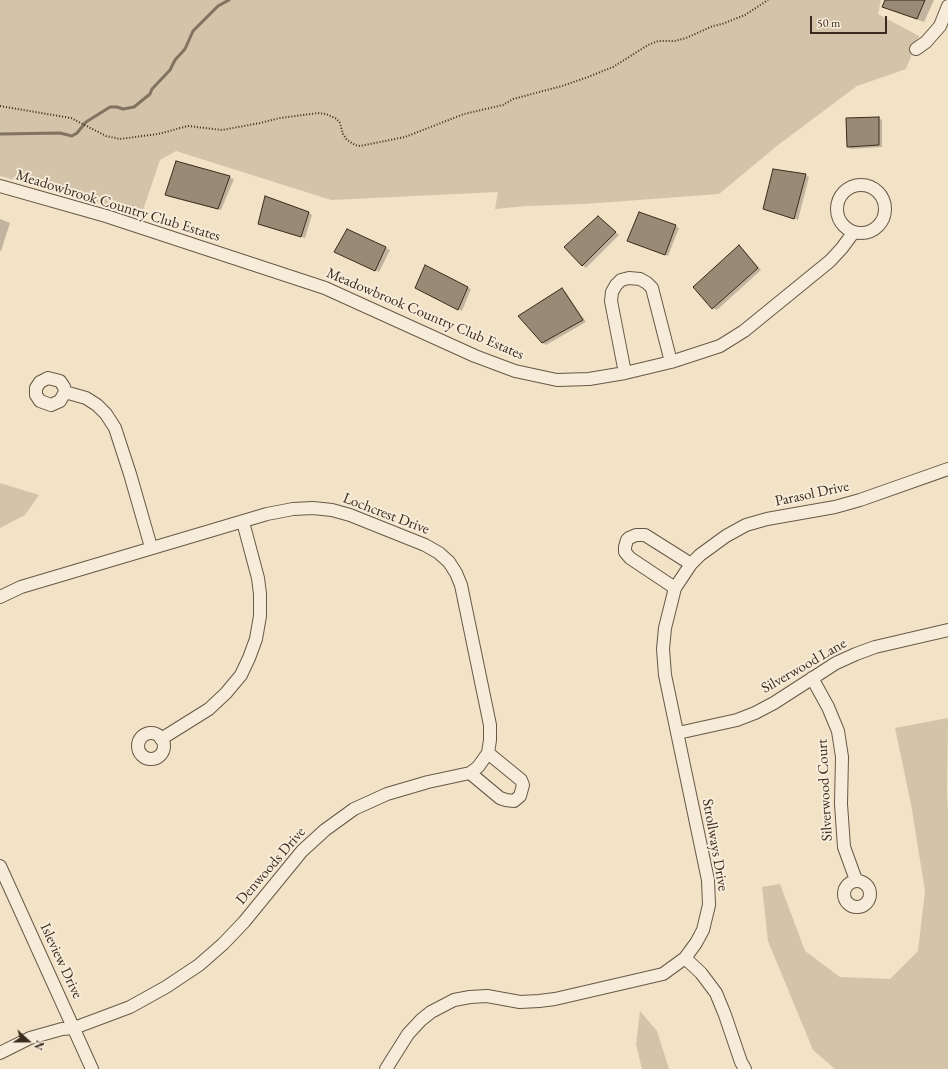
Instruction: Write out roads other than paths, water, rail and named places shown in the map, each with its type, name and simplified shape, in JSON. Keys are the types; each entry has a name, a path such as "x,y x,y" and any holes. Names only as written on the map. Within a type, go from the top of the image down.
{"street":[{"path":"916,49 926,42 940,26 948,6"},
{"path":"856,185 871,187 878,191 883,198 886,213 881,224 874,230 864,234 853,233 845,228 839,220 836,212 838,202 842,194 848,188 856,185"},
{"name":"Meadowbrook Country Club Estates","path":"0,186 106,216 325,288 476,356 515,371 557,380 589,379 625,373 671,362 720,346 744,331 830,261 853,233"},
{"path":"625,373 611,301 612,292 616,285 621,280 629,278 640,279 647,282 652,288 671,362"},
{"path":"65,392 86,398 106,414 115,428 126,460 151,547"},
{"name":"Parasol Drive","path":"675,588 691,564 712,545 746,525 768,519 835,507 860,500 948,469"},
{"name":"Lochcrest Drive","path":"0,597 21,586 267,514 293,509 313,508 332,510 350,515 425,545 439,553 449,562 456,573 461,586 490,725 488,753"},
{"path":"162,739 209,709 226,693 241,675 250,658 256,639 260,616 260,594 258,578 242,522"},
{"path":"675,588 630,558 625,547 627,540 636,535 645,535 691,564"},
{"name":"Strollways Drive","path":"386,1069 408,1034 421,1020 438,1008 454,1000 487,996 520,1002 539,1001 555,999 663,974 685,958 704,930 709,905 708,880 665,675 662,649 665,628 675,588"},
{"name":"Silverwood Lane","path":"678,733 737,720 755,713 774,703 836,663 869,649 948,630"},
{"name":"Silverwood Court","path":"812,678 828,707 838,731 842,757 841,804 844,847 856,880"},
{"path":"488,753 521,780 523,784 520,796 514,801 500,798 470,773 478,767 488,753"},
{"name":"Denwoods Drive","path":"0,1053 30,1038 62,1029 74,1028 130,1007 166,987 199,965 223,944 244,922 302,851 325,830 354,809 386,794 428,782 470,773"},
{"name":"Isleview Drive","path":"0,866 92,1069"},
{"path":"685,958 701,973 716,993 726,1015 741,1062 745,1069"}],"waterway":[{"path":"0,134 60,133 72,136 77,133 86,122 110,107 123,109 134,107 150,94 152,89 170,70 175,60 185,49 193,31 218,6 229,0"}]}
